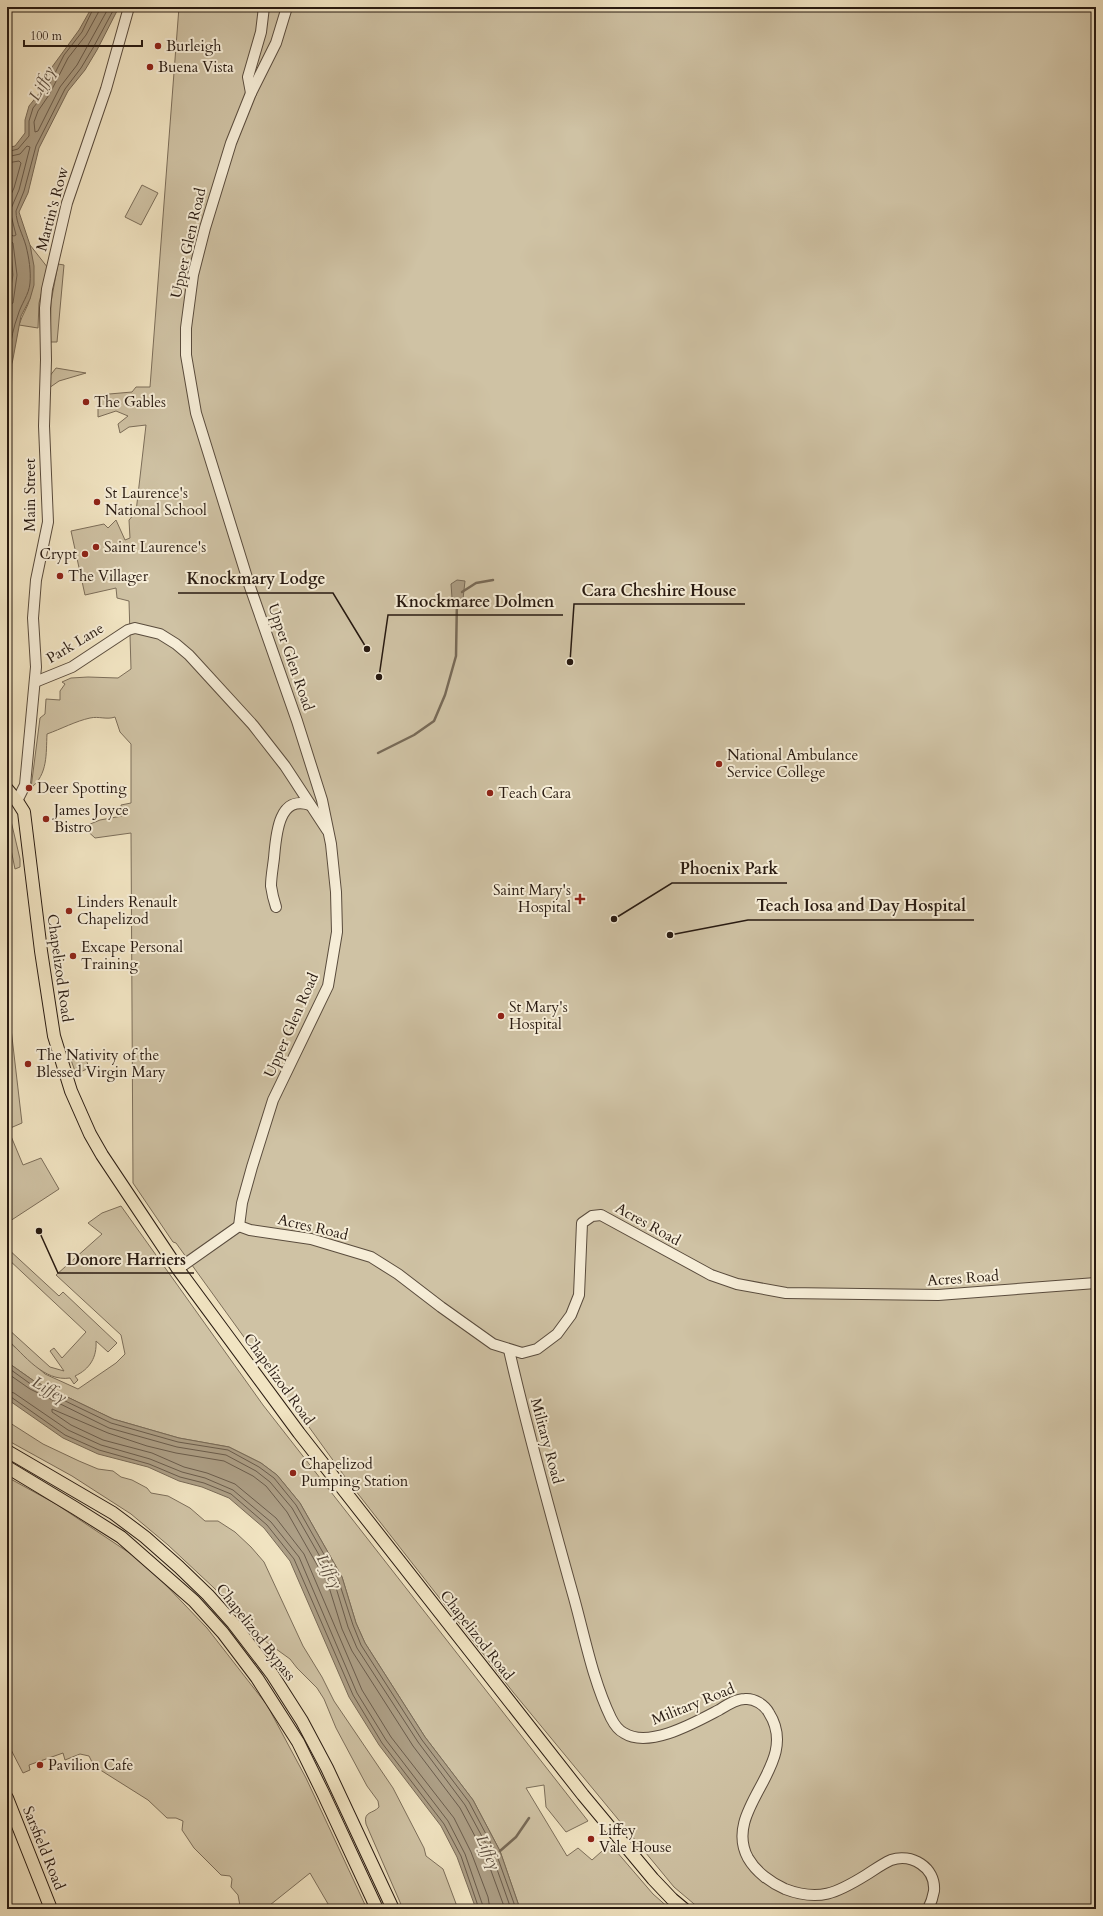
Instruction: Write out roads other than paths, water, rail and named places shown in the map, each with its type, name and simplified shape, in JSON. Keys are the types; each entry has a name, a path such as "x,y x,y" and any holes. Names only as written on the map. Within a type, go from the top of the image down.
{"main road":[{"name":"Chapelizod Road","path":"7,789 18,801 24,812 51,1020 66,1077 90,1134 102,1155 178,1268 299,1433 525,1723 643,1867 672,1899 684,1909"},
{"name":"Chapelizod Bypass","path":"7,1451 113,1513 145,1537 208,1595 233,1623 272,1674 302,1721 327,1768 393,1909"},
{"name":"Chapelizod Bypass","path":"7,1467 121,1537 194,1600 223,1633 257,1678 298,1742 377,1909"},
{"name":"Sarsfield Road","path":"7,1798 51,1909"}],"street":[{"name":"Martin's Row","path":"44,426 46,360 45,308 47,290 67,203 106,89 129,7"},
{"path":"251,93 248,77 261,32 264,7"},
{"name":"Upper Glen Road","path":"239,1226 242,1203 273,1100 328,986 337,932 336,892 324,809 313,770 249,584 196,413 186,355 187,315 196,262 230,142 251,93 276,43 287,7"},
{"name":"Main Street","path":"18,801 25,785 36,668 33,618 36,580 48,522 44,426"},
{"name":"Park Lane","path":"34,682 72,667 124,631 135,628 160,634 176,644 189,655 253,725 285,766 310,805"},
{"path":"276,907 271,886 276,837 281,815 290,805 301,802 310,805 328,831"},
{"name":"Acres Road","path":"239,1226 250,1230 311,1239 371,1257 398,1274 493,1344 522,1353 537,1349 557,1334 571,1315 579,1295 582,1223 592,1216 601,1215 618,1223 687,1263 711,1275 737,1284 766,1291 800,1294 938,1295 1096,1283"},
{"path":"178,1268 239,1226"},
{"name":"Military Road","path":"509,1350 552,1522 598,1683 617,1728 625,1734 647,1738 687,1726 732,1702 746,1698 762,1705 769,1712 775,1726 777,1741 773,1764 750,1806 745,1822 744,1841 747,1856 754,1867 779,1886 810,1896 825,1896 839,1890 892,1860 910,1858 920,1862 932,1877 935,1889 928,1909"}],"water":[{"path":"92,7 119,7 85,70 68,91 39,148 28,193 19,212 30,245 34,266 34,285 30,299 21,316 12,364 11,407 7,428 7,308 13,275 11,253 7,237 7,148 15,146 25,133 25,120 29,106 41,91 52,67 79,30"},
{"path":"457,580 465,581 463,599 456,600 452,598 451,584"},
{"name":"Liffey","path":"7,1362 34,1381 113,1419 179,1438 229,1447 261,1463 277,1475 300,1503 342,1577 356,1623 365,1643 425,1737 473,1800 500,1851 520,1909 476,1909 457,1857 441,1826 379,1745 349,1697 290,1561 264,1528 229,1498 202,1487 179,1481 148,1467 98,1454 63,1438 7,1399"}],"waterway":[{"path":"462,592 476,583 493,580"},
{"path":"378,753 414,735 434,721 445,695 456,656 457,599"},
{"name":"Liffey","path":"500,1851 516,1837 529,1818"}],"place":[{"name":"Burleigh","path":"158,46"},
{"name":"Buena Vista","path":"150,67"},
{"name":"The Gables","path":"86,402"},
{"name":"St Laurence's National School","path":"97,502"},
{"name":"Saint Laurence's","path":"96,547"},
{"name":"Crypt","path":"85,554"},
{"name":"The Villager","path":"60,576"},
{"name":"Knockmary Lodge","path":"367,649"},
{"name":"Cara Cheshire House","path":"570,662"},
{"name":"Knockmaree Dolmen","path":"379,677"},
{"name":"National Ambulance Service College","path":"719,764"},
{"name":"Deer Spotting","path":"29,788"},
{"name":"Teach Cara","path":"490,793"},
{"name":"James Joyce Bistro","path":"46,819"},
{"name":"Saint Mary's Hospital","path":"580,899"},
{"name":"Linders Renault Chapelizod","path":"69,911"},
{"name":"Phoenix Park","path":"614,919"},
{"name":"Teach Iosa and Day Hospital","path":"670,935"},
{"name":"Excape Personal Training","path":"73,956"},
{"name":"St Mary's Hospital","path":"501,1016"},
{"name":"The Nativity of the Blessed Virgin Mary","path":"28,1064"},
{"name":"Donore Harriers","path":"39,1231"},
{"name":"Chapelizod Pumping Station","path":"293,1473"},
{"name":"Pavilion Cafe","path":"40,1765"},
{"name":"Liffey Vale House","path":"591,1839"}]}
